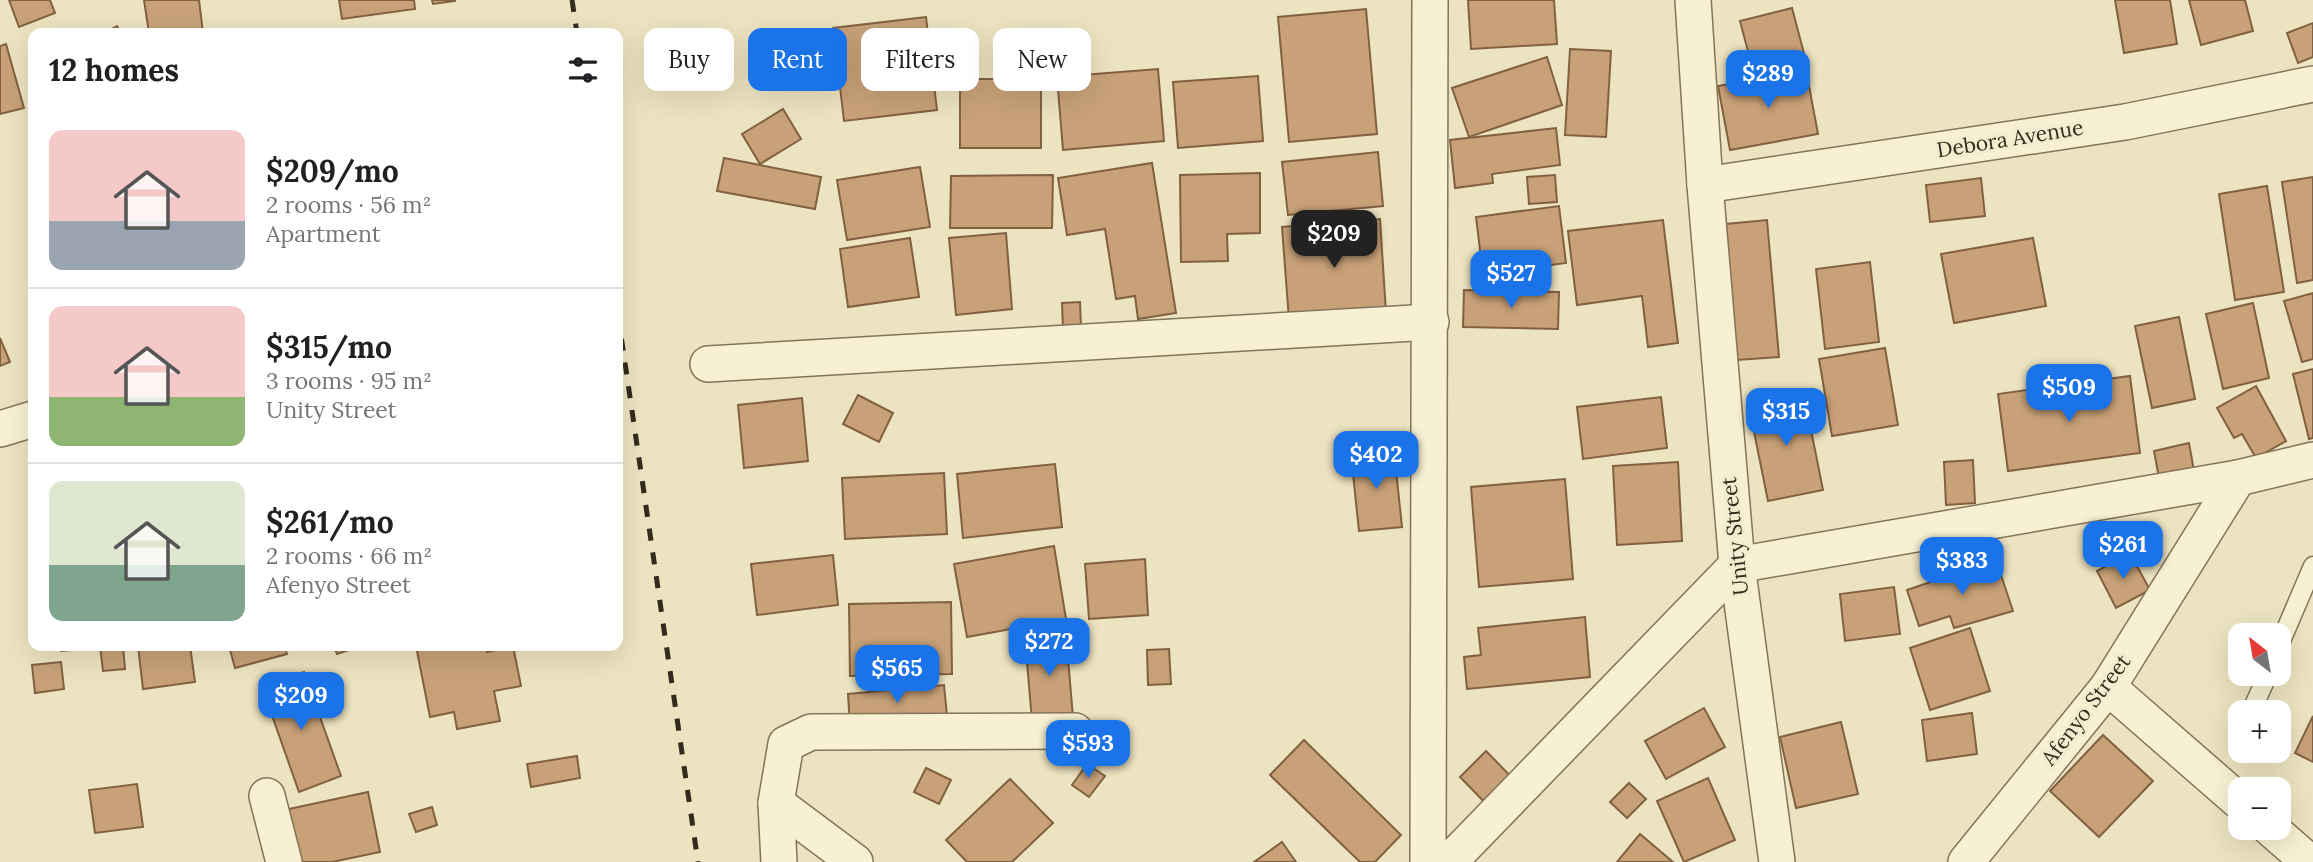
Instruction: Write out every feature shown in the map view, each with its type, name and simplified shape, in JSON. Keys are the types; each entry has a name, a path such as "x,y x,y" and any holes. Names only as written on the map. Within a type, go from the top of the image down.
{"street":[{"path":"1428,862 1430,0"},
{"name":"Unity Street","path":"1693,0 1705,185 1737,565 1777,862"},
{"name":"Debora Avenue","path":"1705,185 2125,122 2313,85"},
{"path":"708,364 1431,322"},
{"path":"0,429 28,421"},
{"path":"1449,862 1737,565 2238,478 2313,460"},
{"name":"Afenyo Street","path":"1966,862 2108,687 2238,478"},
{"path":"2108,687 2228,792"},
{"path":"779,862 776,803 786,744 811,733 1075,731"},
{"path":"267,796 284,862"},
{"path":"776,803 855,862"},
{"path":"2284,840 2309,862"}],"lane":[{"path":"2289,623 2313,566"}],"building":[{"path":"9,0 50,0 55,13 19,27"},
{"path":"144,0 199,0 202,28 148,28"},
{"path":"339,0 414,0 415,9 342,19"},
{"path":"432,0 455,0 455,1 433,4"},
{"path":"1468,0 1554,0 1557,44 1471,49"},
{"path":"2115,0 2170,0 2177,44 2124,53"},
{"path":"2189,0 2245,0 2253,31 2201,45"},
{"path":"1792,8 1806,61 1754,74 1740,21"},
{"path":"1366,9 1377,134 1289,142 1278,17"},
{"path":"926,17 927,28 861,28 861,91 935,91 937,110 844,121 840,91 847,91 847,28 833,28"},
{"path":"2313,23 2313,57 2298,63 2287,33"},
{"path":"6,44 24,108 0,114 0,46"},
{"path":"1570,49 1611,51 1606,137 1565,135"},
{"path":"1547,57 1562,105 1469,137 1452,88"},
{"path":"1158,69 1164,141 1063,150 1058,91 1091,91 1091,74"},
{"path":"1806,70 1818,134 1730,150 1718,86"},
{"path":"1258,76 1263,141 1178,148 1173,82"},
{"path":"979,79 993,79 993,91 1041,91 1041,148 960,148 960,91 979,91"},
{"path":"783,109 801,139 760,164 742,134"},
{"path":"1556,128 1560,165 1492,174 1493,183 1455,188 1450,140"},
{"path":"1378,152 1383,206 1288,215 1282,162"},
{"path":"724,158 821,177 815,209 717,191"},
{"path":"1152,163 1176,313 1138,319 1135,296 1116,299 1105,229 1067,235 1058,178"},
{"path":"920,167 930,227 847,240 837,180"},
{"path":"1260,173 1260,233 1227,234 1228,261 1181,262 1180,175"},
{"path":"1053,175 1052,228 950,228 951,176"},
{"path":"1555,175 1557,202 1529,204 1527,177"},
{"path":"2313,177 2313,280 2297,283 2282,182"},
{"path":"1981,178 1985,216 1930,222 1926,185"},
{"path":"2267,186 2284,292 2235,300 2219,194"},
{"path":"1559,206 1566,263 1483,274 1476,217"},
{"path":"1380,219 1386,313 1289,320 1282,227"},
{"path":"1663,220 1678,343 1648,347 1642,296 1577,305 1568,231"},
{"path":"1767,220 1779,357 1737,360 1726,224"},
{"path":"1006,233 1012,309 956,315 949,238"},
{"path":"910,238 919,297 848,307 840,249"},
{"path":"2033,238 2046,306 1954,323 1941,254"},
{"path":"1870,262 1879,342 1825,349 1816,269"},
{"path":"1464,290 1559,292 1558,329 1463,327"},
{"path":"2313,293 2313,359 2302,362 2284,301"},
{"path":"1080,302 1081,327 1063,329 1062,303"},
{"path":"2253,303 2269,378 2223,389 2206,314"},
{"path":"2179,317 2195,399 2152,408 2135,326"},
{"path":"0,338 10,362 0,366"},
{"path":"1885,348 1898,425 1832,436 1819,359"},
{"path":"2313,369 2313,438 2309,439 2293,374"},
{"path":"2130,376 2140,453 2008,471 1998,394"},
{"path":"2256,386 2286,441 2256,458 2242,434 2234,438 2217,408"},
{"path":"858,395 893,413 879,442 843,424"},
{"path":"1804,395 1823,490 1768,501 1749,407"},
{"path":"1661,397 1667,448 1583,459 1577,407"},
{"path":"802,398 808,461 744,468 738,405"},
{"path":"2189,443 2194,471 2159,478 2154,451"},
{"path":"1394,451 1402,527 1359,531 1351,455"},
{"path":"1973,460 1975,503 1946,505 1944,462"},
{"path":"1678,462 1682,541 1617,545 1613,466"},
{"path":"1055,464 1062,527 963,538 957,474"},
{"path":"944,473 947,534 845,539 842,478"},
{"path":"1565,479 1573,579 1479,587 1471,487"},
{"path":"1054,546 1066,619 967,637 954,564"},
{"path":"2130,553 2150,590 2116,608 2097,571"},
{"path":"833,555 838,605 757,615 751,564"},
{"path":"1145,559 1148,615 1089,619 1085,564"},
{"path":"1996,560 2013,611 1954,628 1950,616 1919,626 1907,590"},
{"path":"1894,587 1900,634 1845,641 1840,594"},
{"path":"951,602 952,674 850,676 849,604"},
{"path":"1585,617 1590,677 1467,689 1464,657 1481,655 1478,628"},
{"path":"1970,628 1990,691 1930,710 1910,648"},
{"path":"1066,635 1073,717 1032,721 1025,639"},
{"path":"1169,649 1171,684 1148,685 1147,650"},
{"path":"101,651 123,651 125,669 103,671"},
{"path":"139,651 191,651 195,682 143,689"},
{"path":"230,651 286,651 287,654 235,668"},
{"path":"417,651 514,651 521,686 494,691 500,721 457,729 454,712 430,717"},
{"path":"61,662 64,689 35,693 32,665"},
{"path":"304,672 341,776 299,792 262,687"},
{"path":"944,685 947,716 850,726 848,694"},
{"path":"1704,708 1725,747 1666,779 1645,741"},
{"path":"1972,713 1977,754 1927,761 1922,720"},
{"path":"2313,716 2313,762 2295,753"},
{"path":"1841,722 1858,794 1796,808 1780,737"},
{"path":"2103,735 2153,781 2099,837 2050,791"},
{"path":"1304,740 1401,835 1375,862 1360,862 1270,775"},
{"path":"1486,751 1523,789 1496,814 1460,777"},
{"path":"577,756 580,778 531,787 527,764"},
{"path":"1087,764 1105,776 1089,797 1072,785"},
{"path":"926,768 951,780 939,804 914,792"},
{"path":"1708,778 1735,840 1684,862 1657,801"},
{"path":"1010,779 1053,823 1012,862 967,862 946,840"},
{"path":"1629,783 1646,799 1627,818 1610,802"},
{"path":"137,784 143,827 95,833 89,790"},
{"path":"368,792 380,852 332,862 300,862 289,809"},
{"path":"432,807 437,825 416,832 409,814"},
{"path":"1640,834 1673,862 1617,862"},
{"path":"1282,842 1296,862 1254,862"}],"railway":[{"path":"572,0 576,28"},
{"path":"623,349 698,862"}]}
